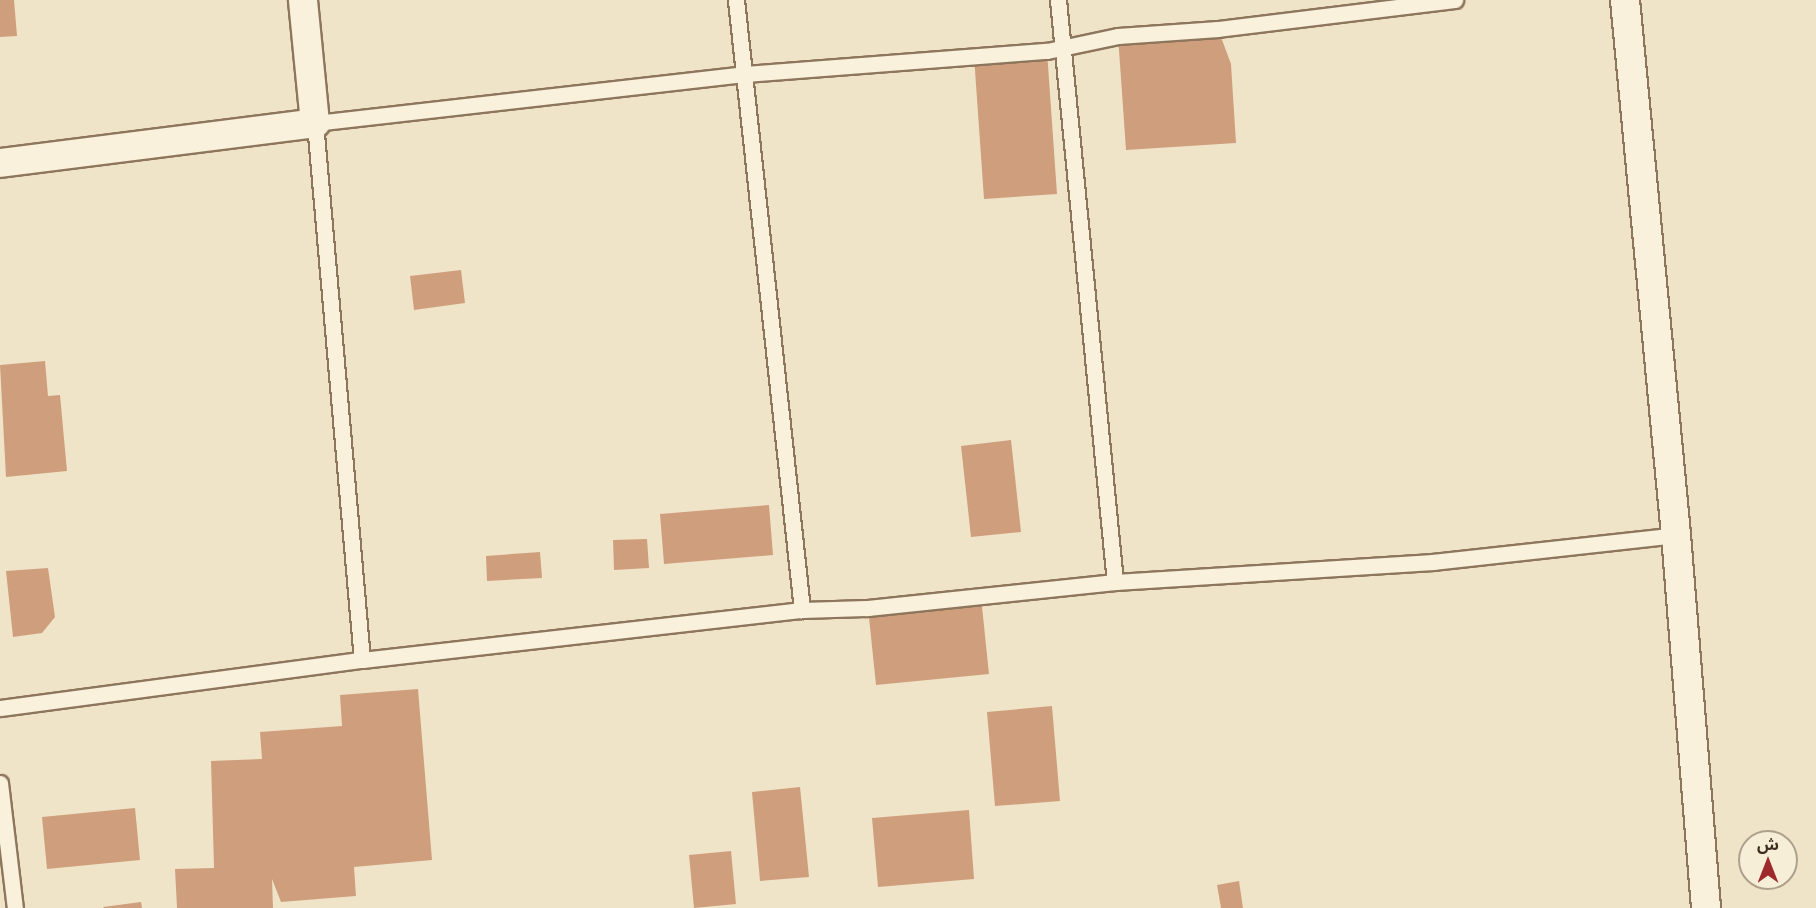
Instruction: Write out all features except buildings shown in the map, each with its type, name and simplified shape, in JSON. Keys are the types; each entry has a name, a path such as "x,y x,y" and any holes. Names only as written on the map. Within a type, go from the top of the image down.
{"street":[{"path":"0,163 315,123 303,0"},
{"path":"1625,0 1676,535 1706,908"}],"lane":[{"path":"736,0 802,610"},
{"path":"1058,0 1115,582"},
{"path":"362,660 315,123 745,74 1063,49 1118,36 1218,29 1455,0"},
{"path":"0,708 362,660 802,610 868,608 1115,582 1433,562 1676,535"},
{"path":"0,783 15,908"}]}
